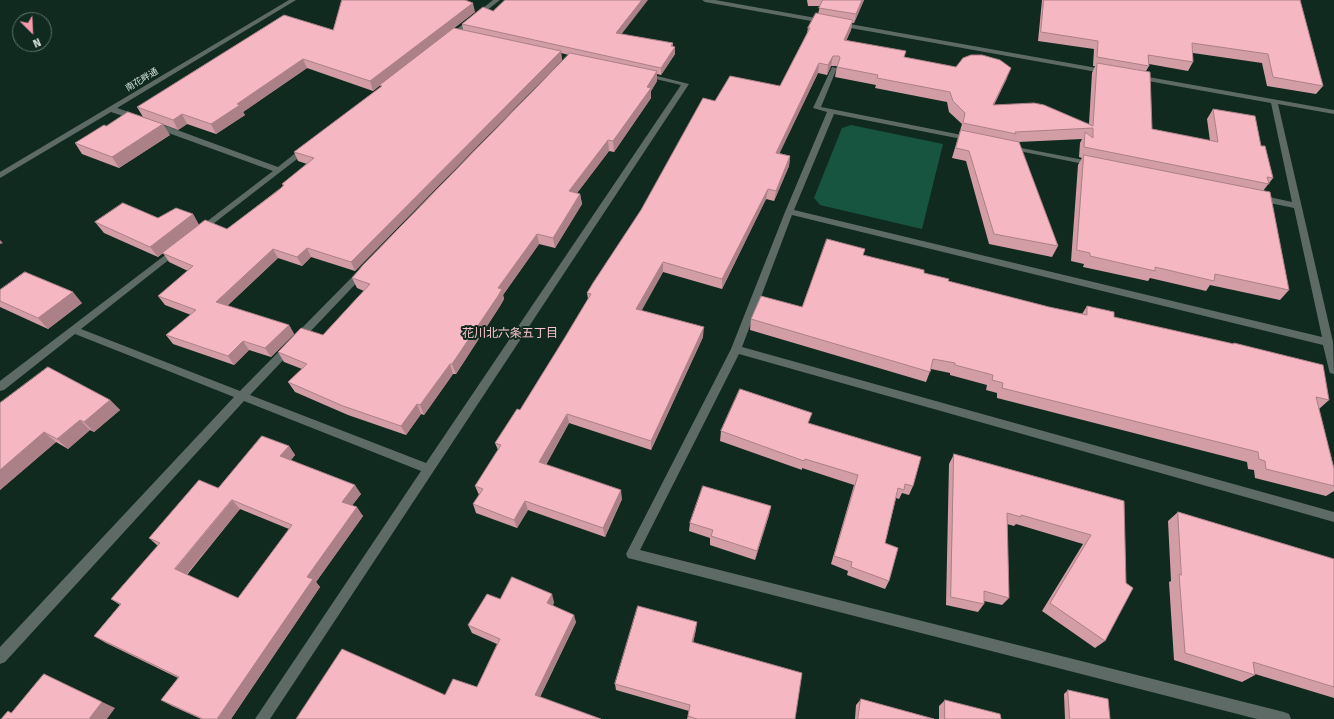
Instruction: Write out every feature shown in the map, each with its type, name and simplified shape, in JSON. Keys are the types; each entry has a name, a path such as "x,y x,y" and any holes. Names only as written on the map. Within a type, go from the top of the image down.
{"street":[{"name":"南花畔通","path":"0,175 293,0"},
{"path":"443,42 497,0"},
{"path":"705,0 1118,73"},
{"path":"455,32 470,36"},
{"path":"834,68 817,108 979,141"},
{"path":"262,719 685,84 639,74"},
{"path":"1126,75 1334,112"},
{"path":"1274,101 1334,370"},
{"path":"112,109 278,170"},
{"path":"831,111 789,212 736,349 632,554 1284,719"},
{"path":"0,387 315,142"},
{"path":"1002,146 1103,166"},
{"path":"1251,196 1298,206"},
{"path":"789,212 1328,342"},
{"path":"0,657 242,396 369,264"},
{"path":"74,330 428,469"},
{"path":"736,349 1334,517"}],"green space":[{"path":"851,125 943,144 922,229 820,205 814,198 842,128"}],"building":[{"path":"342,0 465,0 473,3 370,81 303,59 237,104 240,105 211,124 182,114 173,120 137,107 284,15 333,30"},
{"path":"505,0 642,0 616,33 673,43 671,46 675,47 661,68 462,24 483,7 493,11"},
{"path":"823,0 862,0 856,14 819,8"},
{"path":"1044,0 1300,0 1323,86 1273,77 1268,54 1192,43 1193,62 1148,55 1149,66 1097,57 1098,41 1041,32"},
{"path":"816,13 853,20 844,40 906,51 904,57 956,67 963,58 971,55 982,55 1000,60 1011,68 993,105 1034,103 1044,105 1093,126 1097,63 1150,72 1152,129 1218,142 1213,109 1255,116 1261,146 1265,146 1273,178 1267,177 1269,184 1084,147 1085,132 1093,138 1093,128 1015,132 1016,134 963,123 965,113 953,101 950,92 877,78 878,75 837,67 840,58 839,56 833,56 828,65 819,63 776,153 790,156 776,191 768,189 722,279 663,262 636,309 704,327 651,441 567,414 539,462 621,490 603,528 525,501 514,520 473,504 483,489 475,486 501,445 495,443 517,409 520,410 564,339 591,294 587,293 641,210 703,98 715,101 730,76 780,86 810,28 808,28"},
{"path":"454,28 561,51 351,262 307,248 297,257 273,249 216,302 289,325 265,348 243,341 228,356 166,335 196,310 158,296 193,266 162,253 205,220 227,229 279,190 284,185 282,184 314,158 294,152 382,86 380,85"},
{"path":"570,53 657,71 647,87 651,88 613,141 608,140 569,191 580,194 553,238 537,234 498,288 502,289 498,296 452,364 450,364 420,405 417,404 401,426 343,406 288,382 307,364 278,352 301,328 323,335 370,284 352,278 363,265"},
{"path":"128,112 163,124 112,157 75,143 104,125 106,126"},
{"path":"961,130 1019,142 1058,246 994,234 969,151 956,148"},
{"path":"1084,155 1270,192 1289,290 1215,274 1214,281 1155,267 1155,271 1090,256 1090,253 1077,250"},
{"path":"123,203 158,218 176,208 193,214 150,247 95,222"},
{"path":"827,239 865,249 863,255 924,270 924,273 949,279 948,281 1049,307 1087,315 1087,306 1114,312 1114,317 1234,343 1323,365 1329,400 1316,397 1334,469 1334,486 1266,469 1265,461 1259,459 1258,452 1002,388 1003,383 992,380 993,375 955,365 955,363 933,359 930,372 751,319 761,296 802,307"},
{"path":"25,272 73,292 38,318 0,301 0,290"},
{"path":"48,367 110,400 84,422 80,420 57,439 44,432 0,470 0,403"},
{"path":"740,389 812,413 808,423 921,457 913,486 905,484 904,490 898,488 885,543 898,548 889,581 851,567 852,562 834,556 858,475 805,459 804,461 721,431"},
{"path":"262,436 289,446 280,456 355,485 342,502 357,507 307,577 313,579 217,719 203,719 161,700 179,677 94,636 121,604 111,599 160,543 149,538 199,480 218,488","holes":["232,500 292,525 238,598 175,569"]},
{"path":"954,454 1124,501 1126,583 1133,588 1105,641 1050,603 1091,535 1021,515 1021,517 1007,513 1009,598 984,591 984,604 951,597"},
{"path":"703,486 771,506 757,551 711,536 713,530 690,523"},
{"path":"1178,512 1334,559 1334,687 1253,662 1255,675 1185,653 1179,574 1181,575"},
{"path":"512,577 552,594 547,603 574,615 535,695 601,719 296,719 342,649 445,695 453,679 477,687 500,639 468,625 487,594 500,599"},
{"path":"638,606 697,622 692,642 802,673 795,719 697,719 688,716 690,705 615,684"},
{"path":"44,674 102,702 89,719 1,719 8,711 11,713"},
{"path":"1068,690 1108,699 1110,719 1070,719"},
{"path":"861,699 934,719 858,719"},
{"path":"945,700 1000,714 1001,719 945,719"}],"district":[{"name":"花川北六条五丁目","path":"510,334"}]}
